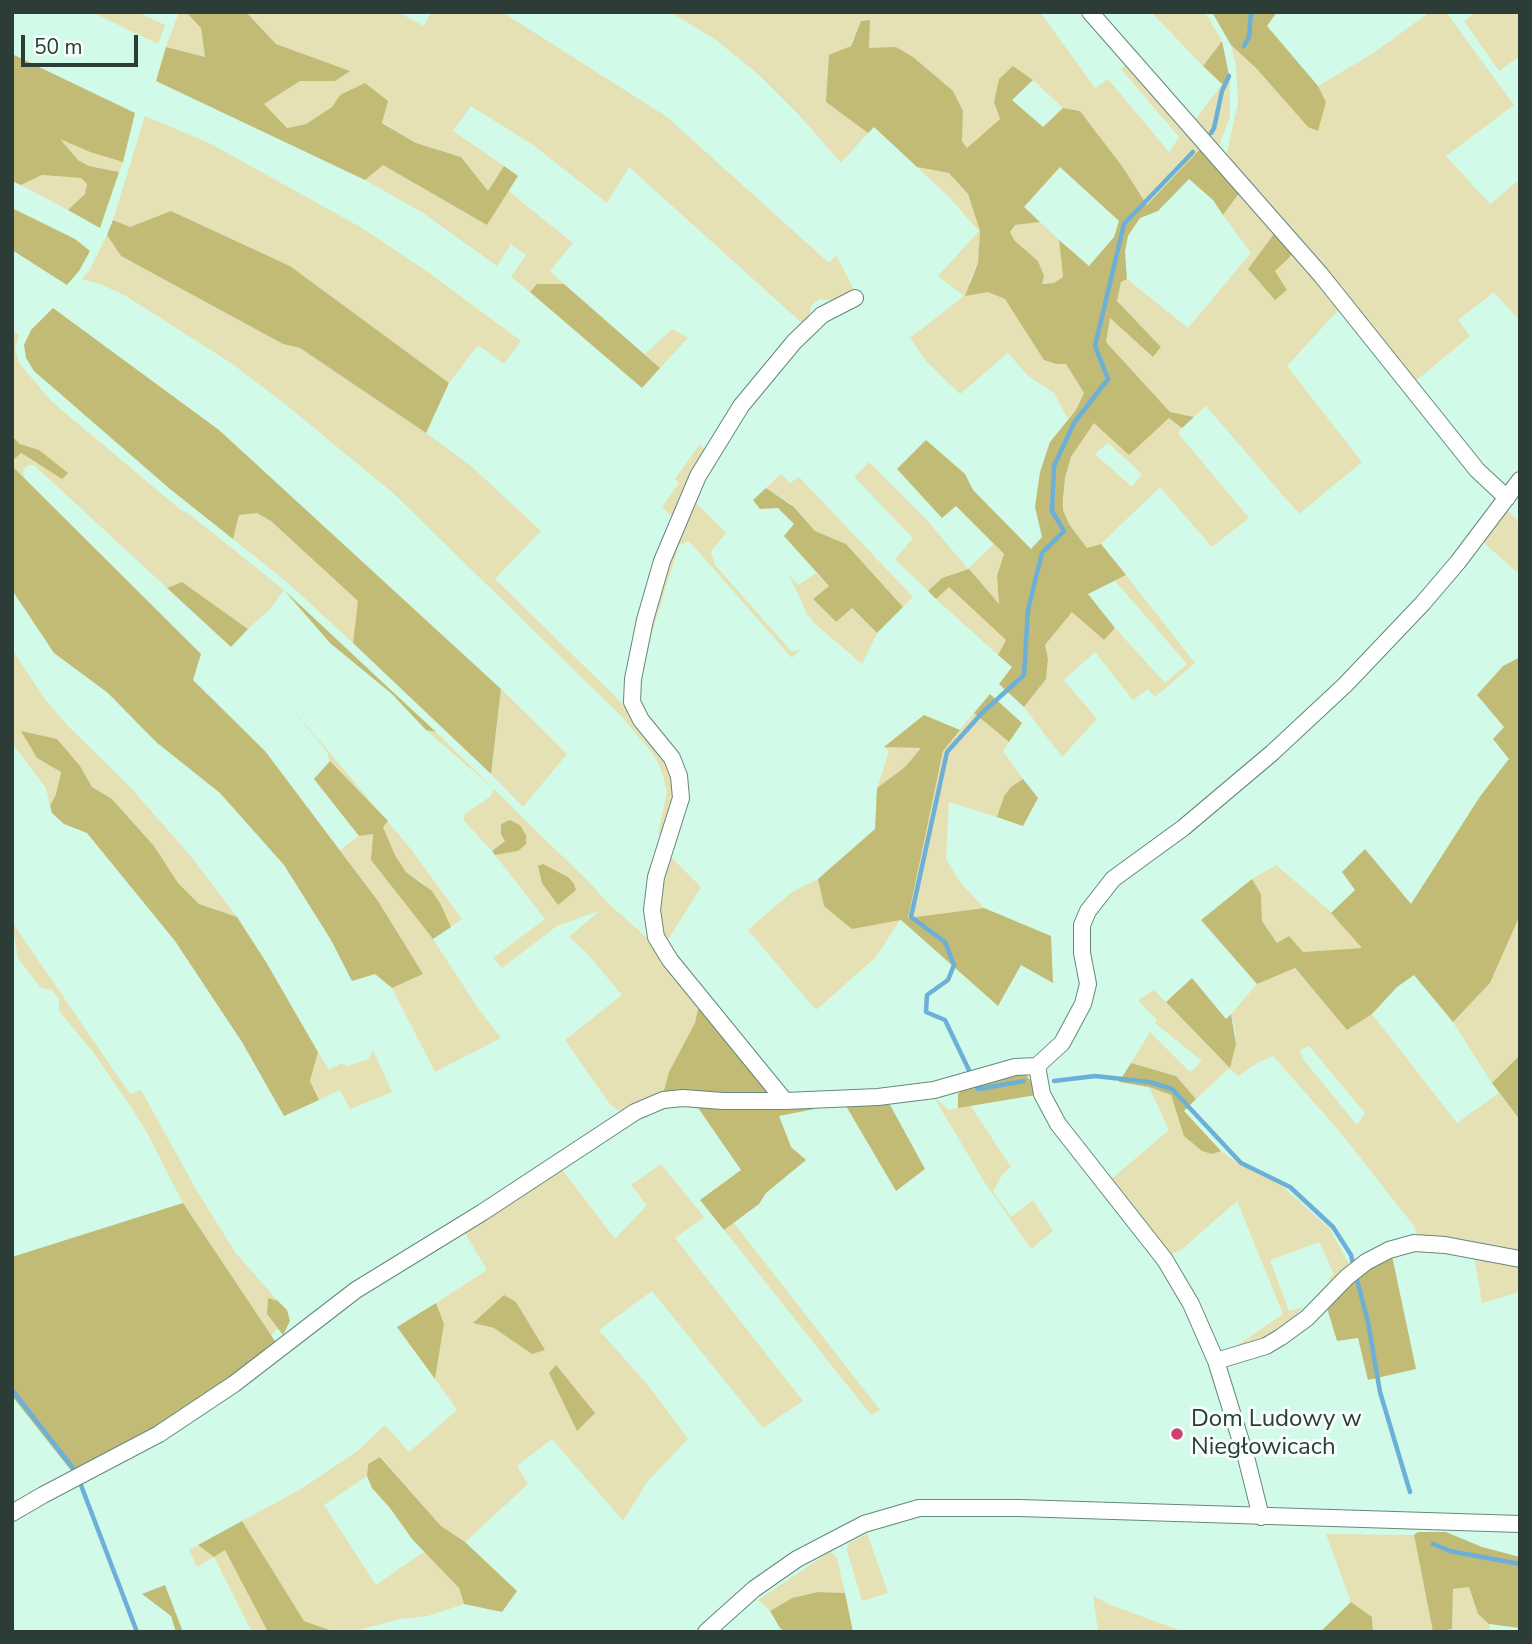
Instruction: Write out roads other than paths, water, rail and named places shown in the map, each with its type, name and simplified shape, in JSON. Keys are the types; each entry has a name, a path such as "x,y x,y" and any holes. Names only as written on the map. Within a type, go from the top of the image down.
{"street":[{"path":"1090,12 1321,275 1477,470 1507,498"},
{"path":"785,1101 670,960 656,937 652,910 656,877 681,798 679,776 672,758 641,720 632,702 633,679 645,620 662,561 698,476 741,406 794,342 822,315 855,298"},
{"path":"12,1513 159,1434 234,1384 356,1290 484,1212 635,1112 663,1100 682,1098 785,1101 878,1097 934,1090 1015,1067 1037,1066 1062,1043 1080,1011 1088,984 1082,953 1082,925 1088,911 1112,879 1183,828 1272,753 1345,685 1458,562 1520,480"},
{"path":"1037,1066 1042,1094 1058,1124 1165,1260 1191,1304 1216,1361 1261,1517"},
{"path":"1216,1361 1266,1346 1281,1337 1307,1318 1347,1276 1389,1251 1415,1243 1520,1259"},
{"path":"706,1632 754,1589 797,1559 864,1524 919,1508 978,1507 1520,1524"}],"waterway":[{"path":"1244,46 1249,37 1251,12"},
{"path":"1211,133 1222,91 1229,76"},
{"path":"1024,1081 978,1089 945,1020 926,1012 927,995 948,980 954,965 945,942 911,917 947,752 982,713 1024,675 1028,610 1042,553 1064,531 1052,511 1054,466 1074,423 1108,379 1095,346 1124,224 1193,152"},
{"path":"1054,1081 1095,1076 1149,1082 1172,1089 1241,1163 1290,1187 1333,1227 1351,1255 1354,1268"},
{"path":"1356,1276 1368,1322 1380,1392 1410,1492"},
{"path":"12,1390 76,1472"},
{"path":"79,1480 137,1632"},
{"path":"1433,1544 1450,1551 1520,1564"}],"place":[{"name":"Dom Ludowy w Niegłowicach","path":"1177,1434"}]}
